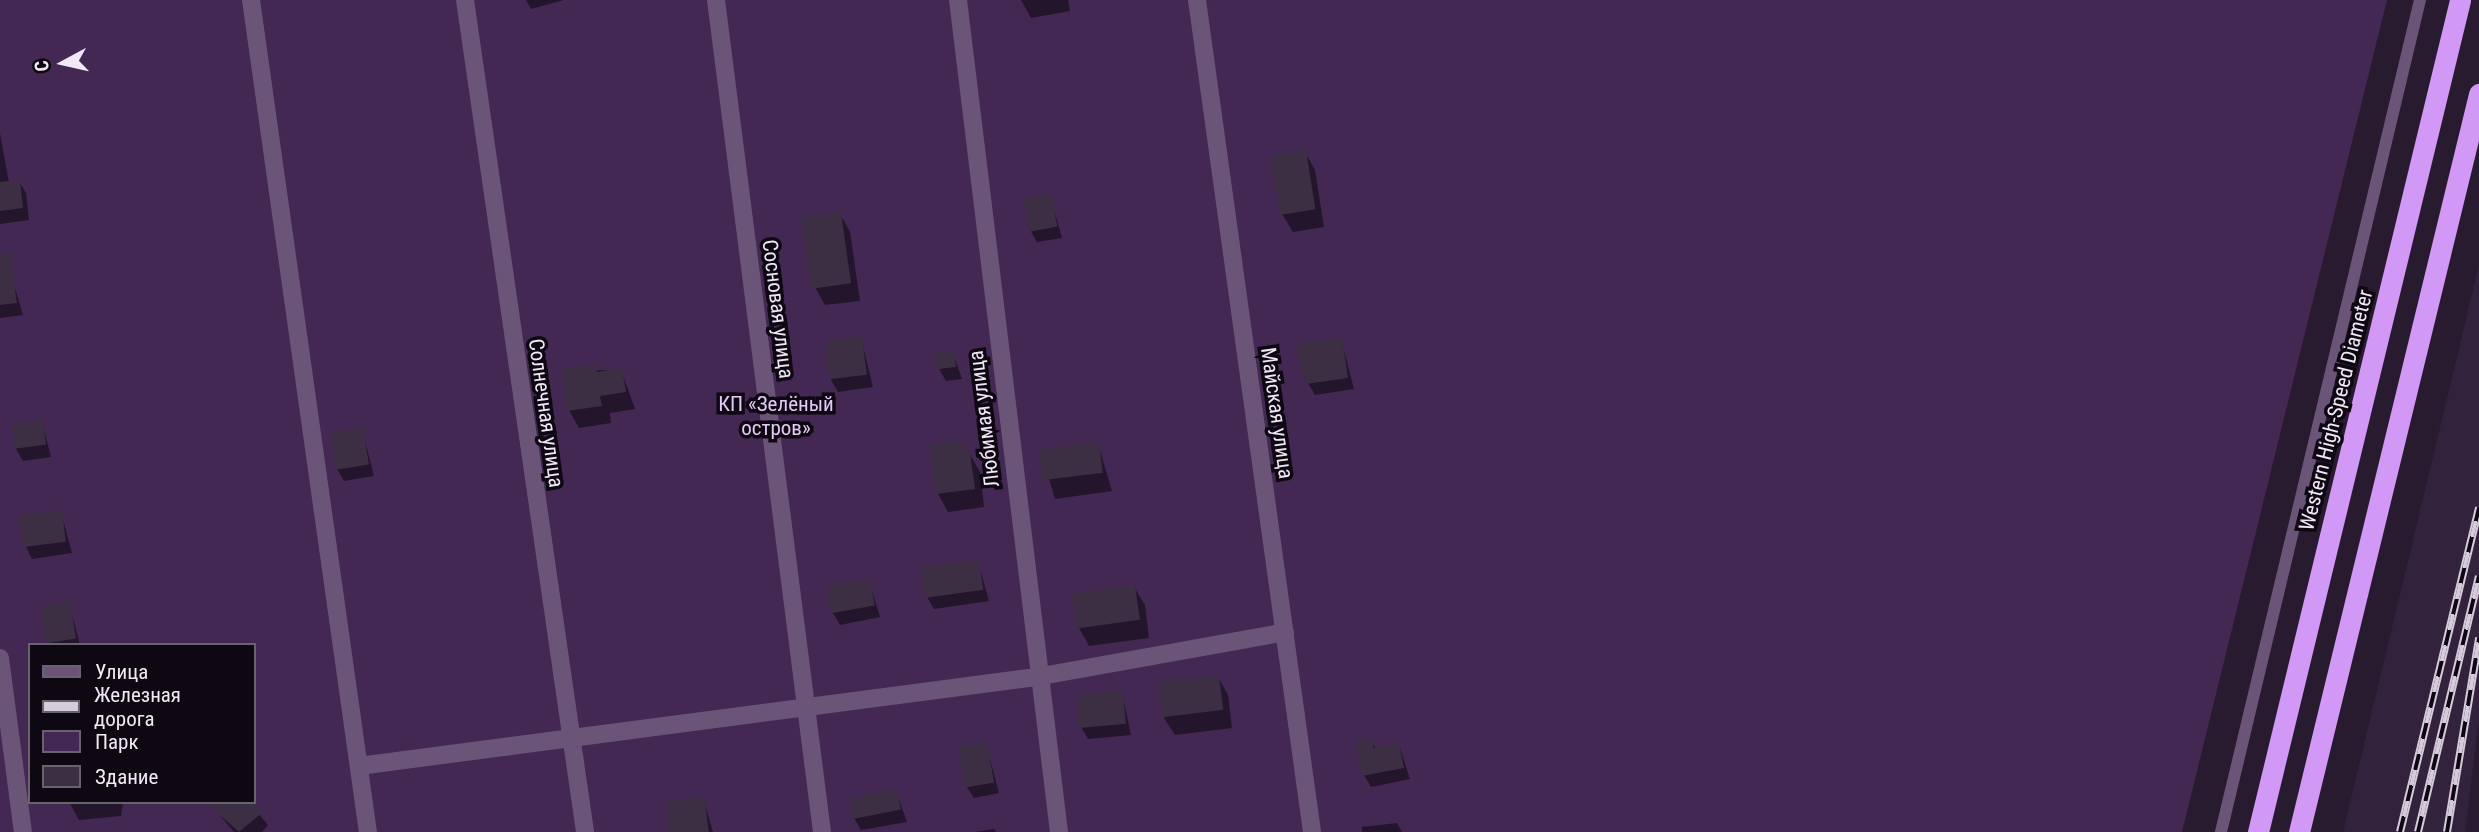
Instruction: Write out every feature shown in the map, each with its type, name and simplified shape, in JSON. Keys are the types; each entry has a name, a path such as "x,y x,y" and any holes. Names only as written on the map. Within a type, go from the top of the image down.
{"highway":[{"name":"Western High-Speed Diameter","path":"2258,832 2460,0"},
{"path":"2299,832 2479,94"}],"street":[{"path":"251,0 368,832"},
{"name":"Солнечная улица","path":"465,0 569,740 585,832"},
{"name":"Сосновая улица","path":"716,0 822,832"},
{"name":"Любимая улица","path":"958,0 1036,677 1059,832"},
{"name":"Майская улица","path":"1197,0 1312,832"},
{"path":"359,766 1036,677 1285,632"},
{"path":"0,658 23,832"}],"lane":[{"path":"2221,832 2420,0"}],"shaded area":[{"path":"2479,265 2479,718 2465,832 2343,832"}],"green space":[{"name":"КП «Зелёный остров»","path":"0,0 2387,0 2182,832 0,832"}],"building":[{"path":"1306,150 1315,209 1280,215 1270,156"},
{"path":"20,180 23,208 0,211 0,182"},
{"path":"1051,194 1057,226 1030,232 1024,199"},
{"path":"841,212 851,283 811,289 801,218"},
{"path":"10,252 17,303 0,305 0,253"},
{"path":"862,336 867,375 829,379 824,341"},
{"path":"1342,337 1348,378 1306,384 1297,352 1301,343"},
{"path":"954,351 956,367 937,369 935,353"},
{"path":"596,364 597,372 622,368 626,392 600,396 602,406 567,411 561,369"},
{"path":"43,420 46,445 14,449 11,424"},
{"path":"363,427 369,465 336,470 330,432"},
{"path":"958,440 970,452 975,489 936,494 929,444"},
{"path":"1099,442 1103,473 1042,480 1038,449"},
{"path":"62,510 66,542 23,547 19,515"},
{"path":"979,560 983,590 925,598 921,568"},
{"path":"870,579 875,606 831,613 827,587"},
{"path":"1135,585 1140,620 1076,629 1072,594"},
{"path":"70,601 76,639 46,643 40,606"},
{"path":"1219,675 1223,710 1163,717 1158,682"},
{"path":"1123,691 1126,724 1079,728 1076,695"},
{"path":"1372,738 1374,748 1399,743 1404,768 1362,776 1355,741"},
{"path":"987,742 994,782 966,787 958,747"},
{"path":"897,789 901,810 853,819 849,798"},
{"path":"704,796 709,832 670,832 666,802"},
{"path":"207,804 254,804 263,812 239,832"}],"railway":[{"path":"2400,832 2479,507"},
{"path":"2418,832 2479,576"},
{"path":"2447,832 2479,638"}]}
